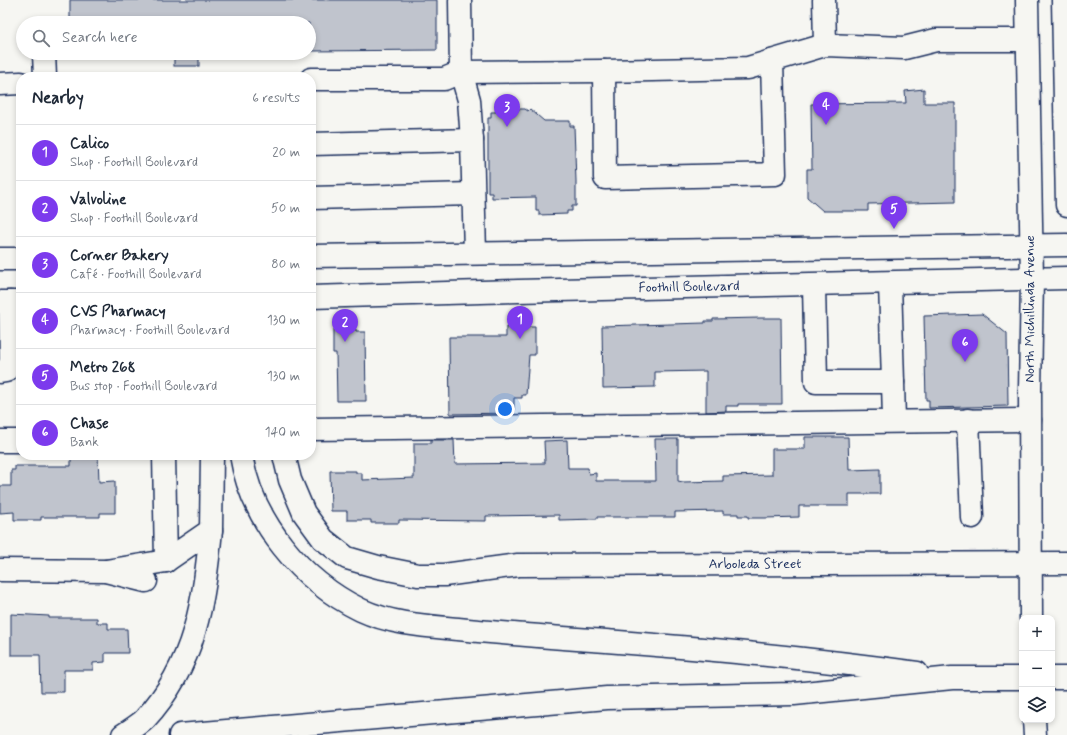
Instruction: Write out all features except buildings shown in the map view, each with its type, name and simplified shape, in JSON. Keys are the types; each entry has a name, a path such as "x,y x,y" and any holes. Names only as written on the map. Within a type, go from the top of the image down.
{"main road":[{"path":"460,0 461,72 469,100 472,140 475,253"},
{"path":"824,0 825,45"},
{"name":"North Michillinda Avenue","path":"1027,0 1032,279 1030,420 1031,615"},
{"path":"1063,0 1067,205"},
{"path":"316,79 444,79 461,72 748,68 825,45 904,48 936,40 1027,40"},
{"path":"44,60 45,72"},
{"path":"604,71 605,178 775,174 772,61"},
{"path":"0,84 16,83"},
{"path":"316,144 472,140"},
{"path":"316,198 473,194"},
{"path":"316,256 1067,245"},
{"path":"0,259 16,259"},
{"name":"Foothill Boulevard","path":"316,298 526,290 814,285 1067,278"},
{"path":"890,283 894,422"},
{"path":"814,285 816,382 893,382"},
{"path":"0,372 6,370 10,362 10,302"},
{"path":"968,420 972,517"},
{"path":"316,429 1030,420"},
{"path":"0,441 16,441"},
{"path":"164,460 166,560"},
{"path":"122,735 144,720 170,685 183,662 198,623 206,578 211,530 212,460"},
{"path":"242,460 247,486 264,521 285,550 336,597 363,611 415,625 520,635 726,650 839,662 952,678"},
{"name":"Arboleda Street","path":"285,460 290,480 304,513 323,539 347,558 378,567 418,575 444,575 518,565 1067,563"},
{"path":"0,570 106,571 166,560 211,530"},
{"path":"106,571 146,581"},
{"path":"180,735 607,698 794,694 952,678 1019,678"},
{"path":"1055,678 1067,678"},
{"path":"1034,723 1034,735"}],"place":[{"name":"CVS Pharmacy","path":"826,125"},
{"name":"Corner Bakery","path":"507,127"},
{"name":"Metro 268","path":"894,229"},
{"name":"Calico","path":"520,339"},
{"name":"Valvoline","path":"345,342"},
{"name":"Chase","path":"965,362"}]}
